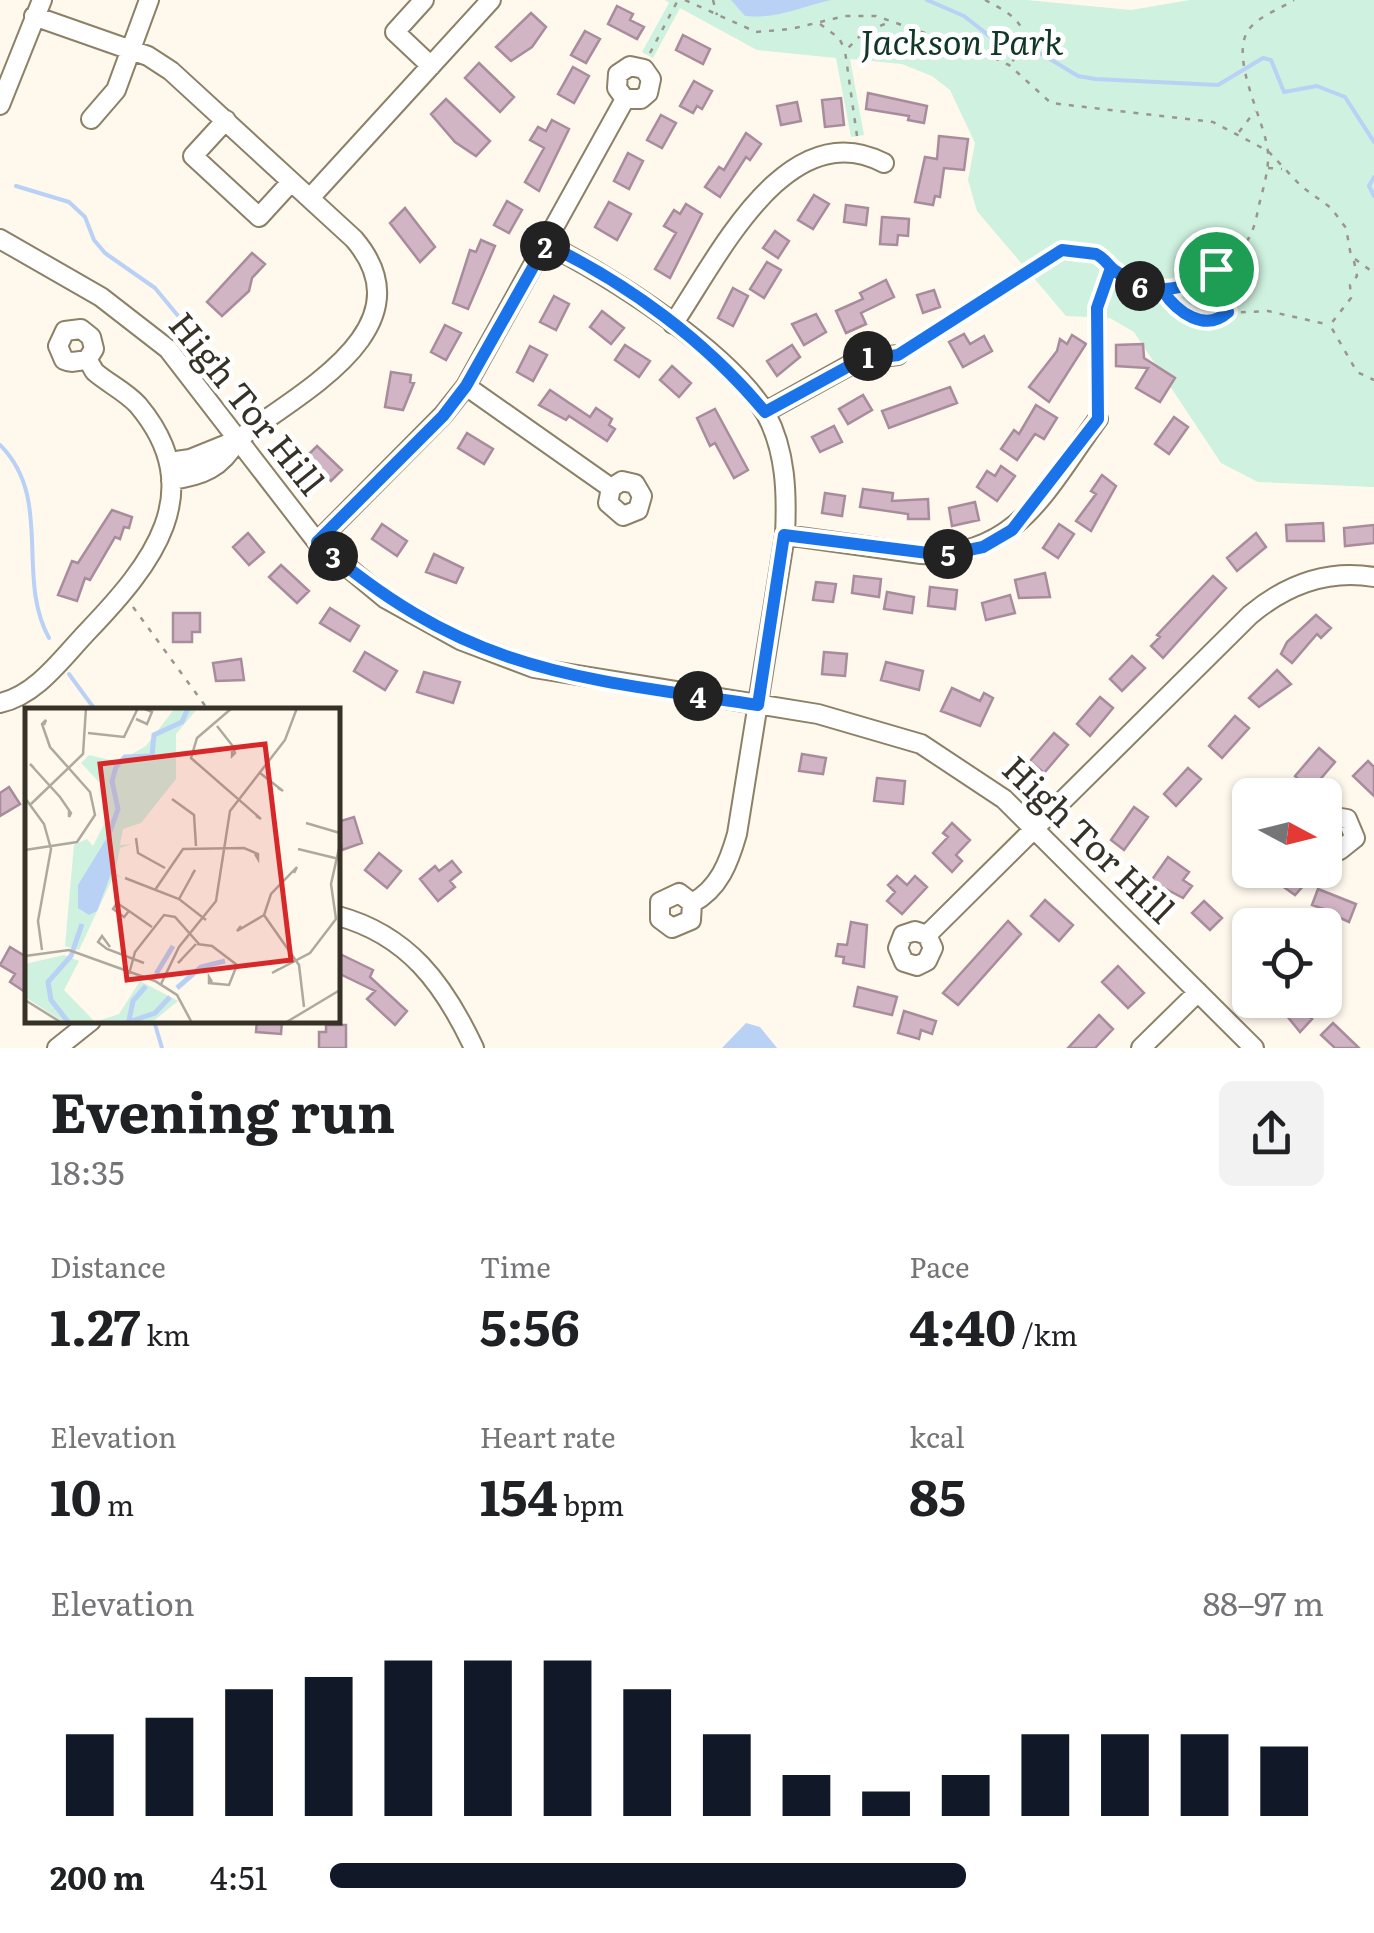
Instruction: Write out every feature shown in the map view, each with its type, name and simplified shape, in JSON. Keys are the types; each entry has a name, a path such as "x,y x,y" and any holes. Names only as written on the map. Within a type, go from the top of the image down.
{"street":[{"path":"91,118 116,90 149,0"},
{"path":"424,0 395,32 431,66"},
{"path":"310,198 491,0"},
{"path":"0,105 38,8 160,62 366,253 377,280 376,311 356,348 238,440 171,471"},
{"path":"317,542 443,416 466,386 626,99 641,99 648,94 651,80 644,69"},
{"path":"226,120 193,156 259,217 290,182"},
{"path":"673,324 772,184 804,162 856,153 884,163"},
{"name":"High Tor Hill","path":"0,239 101,297 146,330 188,372 317,542 386,599 499,657 567,676 855,722 921,744 979,780 1036,829 1254,1048"},
{"path":"546,244 595,268 673,324 724,368 765,412 784,475 784,535 731,855 713,886 692,903"},
{"path":"765,412 860,360 898,355"},
{"path":"0,703 26,692 44,678 123,594 156,548 168,514 171,471 141,408 86,360"},
{"path":"466,386 611,488"},
{"path":"784,535 921,554 944,555 983,547 1024,518 1098,419"},
{"path":"927,935 1269,600 1322,578 1374,577"},
{"path":"1342,819 1347,819 1355,838"},
{"path":"1355,838 1374,842"},
{"path":"1342,848 1355,838"},
{"path":"340,917 376,930 427,968 452,1002 474,1048"},
{"path":"1141,1048 1198,992"},
{"path":"57,1048 87,1023"}],"path":[{"path":"644,69 678,0"},
{"path":"688,0 756,32 861,14 1008,65 1051,102 1204,119 1237,135 1268,151 1341,219 1357,276 1350,285 1351,298 1330,325"},
{"path":"713,0 717,16"},
{"path":"984,0 1017,18 1022,36 1017,56 1008,65"},
{"path":"898,355 1062,250 1096,254 1142,287 1163,291 1216,269 1246,244 1255,225 1268,168 1268,151 1248,78 1248,30 1294,0"},
{"path":"845,51 864,32 891,22"},
{"path":"819,23 839,38 845,51 856,153"},
{"path":"1237,135 1256,110"},
{"path":"1268,168 1284,168"},
{"path":"1354,258 1374,273"},
{"path":"1098,419 1097,308 1111,268"},
{"path":"1216,269 1228,312"},
{"path":"1163,291 1187,317 1207,320 1222,318 1228,312 1268,311 1330,325 1356,372 1374,380"},
{"path":"123,594 208,708"}],"green space":[{"name":"Jackson Park","path":"665,0 1026,0 1131,10 1190,0 1374,0 1374,487 1258,482 1221,463 1134,332 1110,318 1066,316 977,211 968,180 975,143 950,90 932,76 902,64 850,59 864,135 851,137 836,58 757,50 680,8 653,58 642,52 669,3"}],"water":[{"path":"731,0 831,0 779,14 745,16"},
{"path":"746,1023 760,1027 777,1048 722,1048"}],"building":[{"path":"617,6 633,14 630,20 644,27 637,39 608,24"},
{"path":"531,13 546,27 532,47 511,61 496,47"},
{"path":"585,31 600,39 586,63 571,55"},
{"path":"683,35 710,49 703,64 676,50"},
{"path":"479,63 514,97 500,112 465,78"},
{"path":"573,67 589,76 574,103 558,94"},
{"path":"694,81 712,91 702,109 697,106 693,113 680,106"},
{"path":"868,93 927,106 924,123 908,120 909,116 866,109"},
{"path":"841,98 844,125 825,127 822,100"},
{"path":"446,99 490,141 476,156 455,142 431,114"},
{"path":"797,102 801,121 781,125 777,106"},
{"path":"661,115 676,123 662,148 647,140"},
{"path":"552,120 569,129 539,191 525,182 544,148 530,140 538,127 546,131"},
{"path":"746,133 761,144 750,160 746,157 720,197 705,187 719,167 724,170"},
{"path":"939,136 968,139 964,170 944,168 940,197 935,196 933,205 915,202 925,157 937,159"},
{"path":"628,153 643,161 629,189 614,181"},
{"path":"814,195 829,204 813,229 798,220"},
{"path":"507,201 522,210 509,233 494,225"},
{"path":"609,202 631,214 617,240 595,227"},
{"path":"686,204 702,214 670,278 655,269 676,233 664,226 674,210 680,214"},
{"path":"846,205 868,208 866,225 844,222"},
{"path":"405,208 435,247 420,262 390,223"},
{"path":"882,217 909,219 908,236 898,235 897,245 880,244"},
{"path":"775,231 789,241 778,258 763,248"},
{"path":"481,240 495,246 468,309 453,303 470,250 476,252"},
{"path":"252,253 265,264 252,278 249,291 222,316 207,302"},
{"path":"767,262 781,270 764,298 750,289"},
{"path":"886,280 894,297 861,313 866,324 846,333 836,311 863,299 860,293"},
{"path":"733,288 748,296 733,326 718,318"},
{"path":"934,290 940,307 923,313 917,295"},
{"path":"554,296 569,304 556,330 540,322"},
{"path":"602,311 624,328 611,344 590,327"},
{"path":"816,314 826,332 804,345 792,324"},
{"path":"445,325 461,333 446,360 431,352"},
{"path":"964,334 970,344 984,336 992,351 963,367 949,342"},
{"path":"1072,335 1086,344 1049,402 1029,387 1057,351 1060,339 1067,344"},
{"path":"1143,344 1144,358 1175,378 1160,402 1136,388 1148,368 1116,366 1116,345"},
{"path":"625,345 650,361 639,377 615,360"},
{"path":"792,345 800,357 777,376 767,361"},
{"path":"530,346 547,355 533,381 517,372"},
{"path":"672,366 691,383 679,397 660,380"},
{"path":"391,372 411,375 410,382 414,383 403,410 385,407"},
{"path":"950,387 957,403 889,428 882,411"},
{"path":"550,390 590,417 596,408 612,419 609,425 615,429 607,441 569,416 566,420 539,405"},
{"path":"863,395 872,410 848,424 839,409"},
{"path":"1036,405 1057,418 1044,439 1035,434 1017,460 1001,449 1014,430 1019,434"},
{"path":"715,409 748,470 734,478 715,443 710,446 697,418"},
{"path":"1174,417 1188,427 1169,454 1155,444"},
{"path":"834,426 842,442 820,452 812,437"},
{"path":"467,433 493,449 484,464 458,448"},
{"path":"317,446 342,470 331,481 306,457"},
{"path":"1001,466 1015,476 997,501 977,487 987,471 995,476"},
{"path":"1102,475 1116,486 1091,531 1076,521 1096,494 1091,491"},
{"path":"863,489 893,493 892,501 928,499 929,519 908,519 908,514 860,507"},
{"path":"825,493 845,496 842,516 822,513"},
{"path":"975,502 979,520 952,526 949,508"},
{"path":"112,510 132,517 129,528 124,527 120,539 115,537 90,580 85,578 77,601 58,595 72,561 78,563"},
{"path":"1323,523 1324,541 1287,541 1286,525"},
{"path":"382,524 407,541 397,556 372,539"},
{"path":"1059,524 1074,534 1058,558 1043,548"},
{"path":"1374,525 1374,543 1345,546 1344,528"},
{"path":"248,533 264,552 249,565 233,547"},
{"path":"1256,533 1266,547 1237,571 1227,558"},
{"path":"434,554 463,568 456,583 426,572"},
{"path":"281,565 309,591 297,603 269,577"},
{"path":"1045,573 1050,597 1019,598 1015,580"},
{"path":"854,576 881,579 879,597 852,593"},
{"path":"1213,576 1226,588 1163,658 1151,646 1160,637 1157,635"},
{"path":"816,582 836,584 833,602 813,600"},
{"path":"930,587 957,590 955,609 928,606"},
{"path":"887,592 914,597 912,613 884,609"},
{"path":"1010,595 1015,613 986,620 982,603"},
{"path":"330,608 359,626 350,641 320,623"},
{"path":"173,613 200,613 200,632 192,632 192,642 173,642"},
{"path":"1316,615 1331,628 1321,638 1317,634 1292,663 1281,654 1287,642"},
{"path":"365,652 397,671 385,690 354,671"},
{"path":"824,652 847,654 845,676 822,674"},
{"path":"1132,656 1145,668 1122,691 1110,679"},
{"path":"241,659 244,680 216,681 213,663"},
{"path":"886,662 923,671 919,690 881,680"},
{"path":"1277,670 1291,684 1259,707 1249,698"},
{"path":"424,672 460,682 453,703 417,692"},
{"path":"952,688 980,701 984,693 993,698 980,726 941,711"},
{"path":"1100,697 1113,708 1090,736 1077,724"},
{"path":"1235,716 1249,728 1222,758 1209,746"},
{"path":"1054,733 1068,745 1044,773 1030,761"},
{"path":"1319,748 1335,762 1321,778 1295,776"},
{"path":"802,754 826,758 823,774 799,771"},
{"path":"1368,761 1374,767 1374,796 1353,776"},
{"path":"1188,768 1201,779 1176,806 1164,794"},
{"path":"877,778 905,781 903,804 874,801"},
{"path":"9,787 20,804 0,816 0,793"},
{"path":"1134,807 1148,817 1124,850 1111,840"},
{"path":"354,817 362,843 342,850 340,821"},
{"path":"952,823 970,840 956,855 962,861 952,872 933,853 948,837 943,833"},
{"path":"379,853 401,871 387,888 365,870"},
{"path":"1168,857 1189,872 1183,880 1192,886 1183,898 1151,881"},
{"path":"452,861 461,872 450,881 455,887 438,901 420,879 435,866 439,871"},
{"path":"897,876 907,885 915,876 927,887 902,914 887,901 895,892 888,885"},
{"path":"1318,889 1356,904 1349,922 1342,919 1342,908 1312,905"},
{"path":"1045,900 1073,925 1059,941 1031,916"},
{"path":"1204,901 1222,918 1210,930 1192,913"},
{"path":"1008,921 1021,934 958,1005 943,993"},
{"path":"851,922 867,925 864,967 843,963 844,957 836,956 838,944 847,945"},
{"path":"10,947 25,956 25,992 10,982 15,974 0,965"},
{"path":"340,954 373,970 370,977 407,1011 395,1025 367,999 375,991 340,974"},
{"path":"1118,966 1144,993 1128,1008 1102,982"},
{"path":"858,987 897,997 892,1015 854,1006"},
{"path":"904,1011 936,1021 932,1034 921,1030 919,1039 898,1033"},
{"path":"1099,1015 1113,1029 1095,1048 1068,1048"},
{"path":"1289,1018 1312,1019 1300,1032"},
{"path":"257,1023 282,1023 281,1034 256,1032"},
{"path":"1333,1023 1359,1048 1335,1048 1321,1035"},
{"path":"326,1025 346,1025 346,1048 319,1048 319,1032 326,1032"}],"waterway":[{"path":"927,0 964,16 992,38 1035,50 1078,76 1095,79 1218,85 1263,58 1271,60 1284,92 1317,86 1345,97 1374,142"},
{"path":"1374,177 1369,186 1374,196"},
{"path":"16,186 69,202 85,217 94,240 105,253 155,288 179,317"},
{"path":"0,445 16,466 26,489 35,589 39,614 49,638"},
{"path":"69,674 94,708"},
{"path":"155,1023 162,1048"}],"route":[{"path":"1216,269 1175,289 1152,290 1111,268 1096,254 1075,248 1062,250 1019,282 970,308 898,355 871,355 765,412 724,368 620,283 546,244 482,362 443,416 317,542 386,599 424,622 499,657 567,676 758,705 784,535 944,555 997,540 1024,518 1098,419 1097,308 1099,293 1111,268 1142,287 1152,290 1163,291 1187,317 1207,320 1222,318 1228,312 1216,269"}]}
